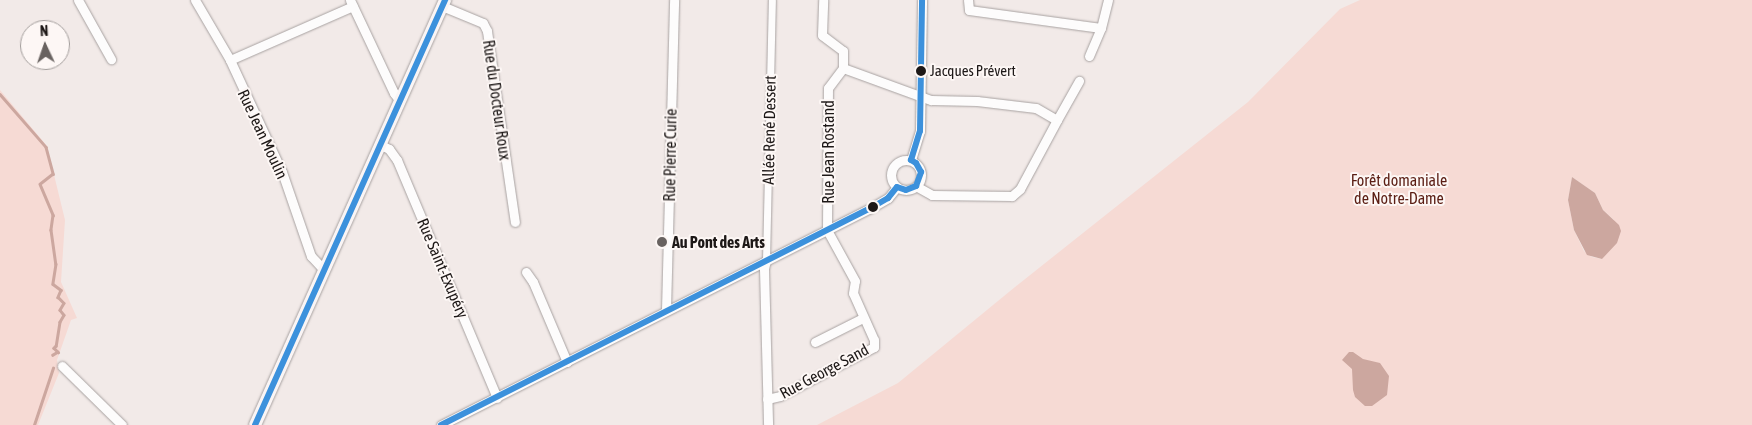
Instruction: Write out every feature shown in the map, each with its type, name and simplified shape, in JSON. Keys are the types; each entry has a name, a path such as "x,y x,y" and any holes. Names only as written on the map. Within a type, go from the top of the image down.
{"main road":[{"path":"255,425 444,3"}],"street":[{"path":"78,0 111,59"},
{"name":"Rue Jean Moulin","path":"195,0 230,60 282,172 311,256 324,270"},
{"name":"Rue Pierre Curie","path":"666,310 674,0"},
{"name":"Allée René Dessert","path":"766,260 772,0"},
{"path":"823,0 822,35 843,51 844,68 931,100 977,101 1036,108 1057,120"},
{"path":"912,160 920,131 922,0"},
{"path":"968,0 969,10 1101,28"},
{"path":"1089,56 1101,28 1108,0"},
{"path":"230,60 351,3 394,93 400,101"},
{"name":"Rue du Docteur Roux","path":"444,3 483,22 487,30 515,222"},
{"name":"Rue Jean Rostand","path":"828,230 828,88 844,68"},
{"path":"916,186 932,195 1012,196 1020,189 1079,81"},
{"name":"Rue Saint-Exupéry","path":"381,144 389,149 397,160 497,398"},
{"path":"912,160 916,163 921,172 921,177 916,186 906,190 897,187 891,179 892,169 897,162 912,160"},
{"path":"440,425 828,230 888,198 897,187"},
{"name":"Rue George Sand","path":"767,399 780,396 874,347 874,340 853,293 855,281 828,230"},
{"path":"766,260 764,270 768,425"},
{"path":"526,272 533,282 566,362"},
{"path":"815,342 863,318"},
{"path":"62,366 122,425"}],"green space":[{"name":"Forêt domaniale de Notre-Dame","path":"1360,0 1752,0 1752,425 817,425 898,383 1015,287 1248,102 1340,9","holes":["1572,177 1595,193 1603,210 1614,220 1602,259 1592,257 1584,251 1574,230 1568,200"]},
{"path":"0,90 47,146 65,220 61,282 77,318 71,320 57,360 59,373 38,425 0,425"}],"shaded area":[{"path":"1572,177 1595,193 1603,210 1619,225 1621,231 1617,243 1602,259 1587,255 1574,230 1568,200"},
{"path":"1349,352 1353,352 1363,359 1380,363 1389,376 1387,395 1372,406 1365,406 1355,397 1352,369 1342,360"}],"waterway":[{"path":"0,94 46,147 53,174 40,184 53,215 51,230 56,264 53,284 61,290 58,297 64,303 60,310 64,315 60,322 54,348 58,352 53,355"},
{"path":"34,425 53,368"}],"transit line":[{"path":"255,425 445,0"},
{"path":"441,425 869,209 888,198 897,187 906,190 916,186 921,172 916,163 911,160 920,131 922,0"}],"place":[{"name":"Jacques Prévert","path":"921,71"},
{"name":"Au Pont des Arts","path":"662,242"}]}
